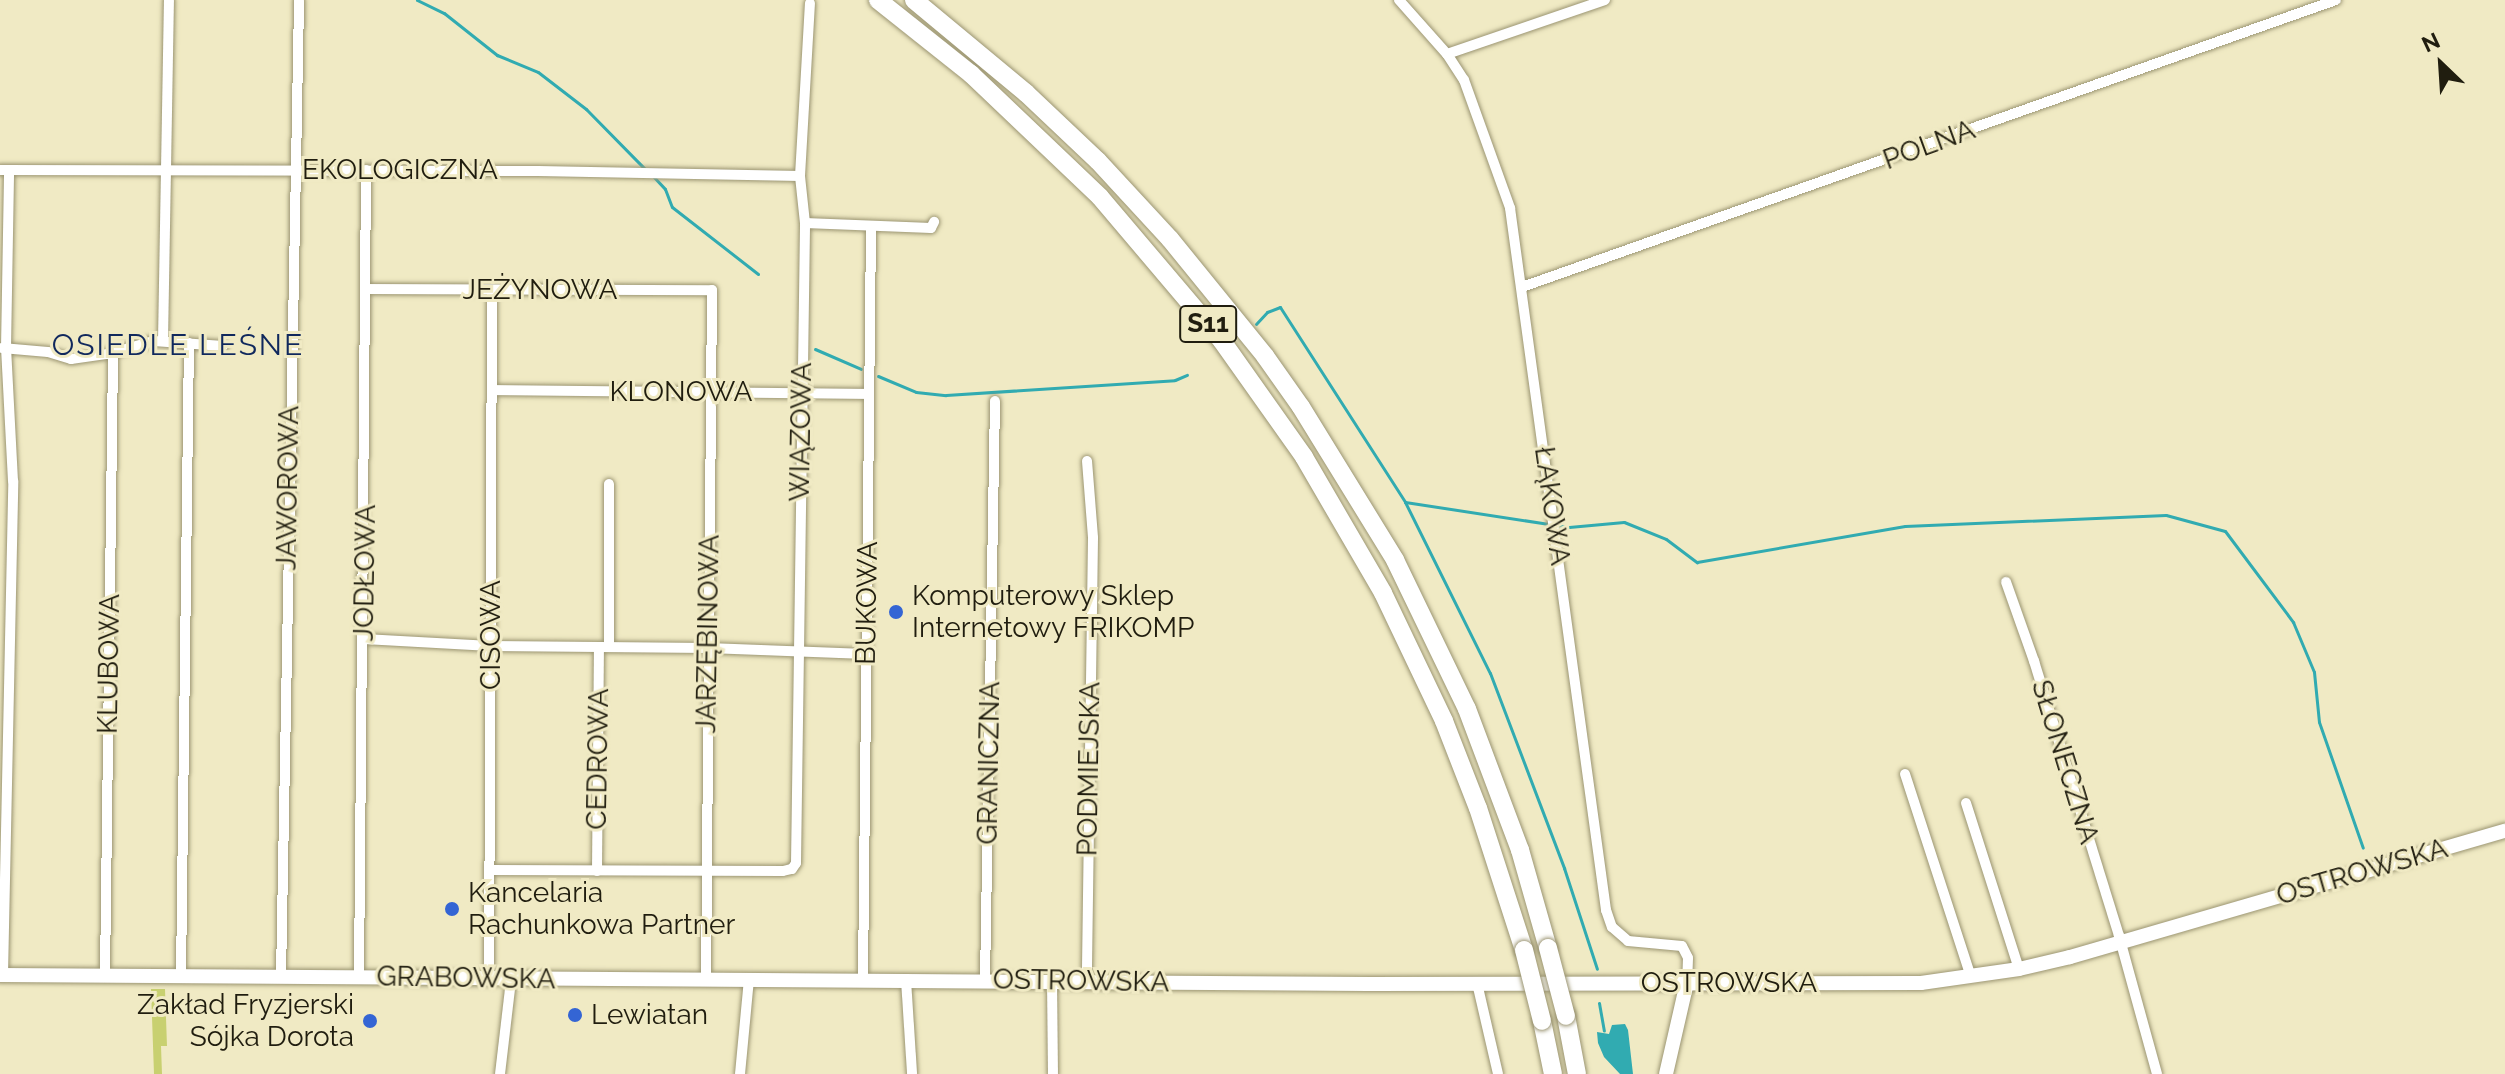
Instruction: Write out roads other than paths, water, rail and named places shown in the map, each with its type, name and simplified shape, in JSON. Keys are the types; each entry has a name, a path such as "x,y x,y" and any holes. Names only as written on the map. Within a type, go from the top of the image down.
{"highway":[{"name":"S11","path":"878,0 971,74 1100,197 1182,290 1304,457 1389,605 1444,721 1478,808 1524,950 1553,1074"},
{"name":"S11","path":"914,0 1026,93 1098,161 1170,239 1265,356 1301,407 1395,560 1460,695 1520,850 1566,1016 1577,1074"}],"street":[{"path":"163,341 169,0"},
{"name":"JAWOROWA","path":"281,976 290,334 297,170 299,0"},
{"name":"ŁĄKOWA","path":"1399,0 1447,54 1464,80 1510,208 1606,910 1612,927 1628,941 1682,946 1688,958 1687,982"},
{"path":"1447,54 1605,0"},
{"name":"POLNA","path":"1522,287 2336,0"},
{"name":"WIĄZOWA","path":"705,871 783,871 792,869 796,863 805,223 800,176 810,3"},
{"path":"2,975 5,622 13,481 3,348 5,170"},
{"name":"EKOLOGICZNA","path":"5,170 366,170 800,176"},
{"name":"JODŁOWA","path":"359,977 366,170"},
{"path":"805,223 931,228 934,222"},
{"name":"BUKOWA","path":"863,979 871,227"},
{"name":"JEŻYNOWA","path":"367,289 712,290"},
{"name":"CISOWA","path":"489,980 492,290"},
{"name":"JARZĘBINOWA","path":"706,979 712,290"},
{"path":"3,348 71,359 163,341 223,346"},
{"path":"181,976 189,343"},
{"name":"KLUBOWA","path":"105,975 113,353"},
{"name":"KLONOWA","path":"492,390 869,394"},
{"name":"GRANICZNA","path":"985,980 995,401"},
{"name":"PODMIEJSKA","path":"1087,461 1093,538 1087,981"},
{"name":"CEDROWA","path":"597,871 609,484"},
{"name":"SŁONECZNA","path":"2006,582 2034,661 2121,943 2157,1074"},
{"path":"364,639 491,646 708,648 866,654"},
{"path":"1905,774 1971,977"},
{"path":"1966,803 2019,969"},
{"name":"OSTROWSKA","path":"932,980 1901,984 2019,969 2121,943 2505,831"},
{"path":"489,870 705,871"},
{"name":"GRABOWSKA","path":"2,975 932,980"},
{"path":"740,1074 749,979"},
{"path":"500,1074 511,980"},
{"path":"906,980 912,1074"},
{"path":"1052,980 1053,1074"},
{"path":"1666,1074 1687,982"},
{"path":"1477,983 1498,1074"}],"water":[{"path":"1625,1024 1633,1074 1620,1074 1604,1057 1598,1043 1597,1032 1609,1034 1612,1025"}],"waterway":[{"path":"417,0 444,13 497,55 538,72 586,109 646,170"},
{"path":"652,175 665,189 672,207 758,274"},
{"path":"1256,324 1267,312 1280,307 1405,502 1490,673 1564,868 1597,969"},
{"path":"815,349 861,369"},
{"path":"878,376 916,392 946,395 1175,380 1187,375"},
{"path":"1405,502 1569,527 1624,522 1666,539 1697,562 1905,526 2166,515 2225,531 2293,622 2314,672 2319,722 2363,848"},
{"path":"1599,1003 1604,1031"}],"place":[{"name":"Komputerowy Sklep Internetowy FRIKOMP","path":"896,612"},
{"name":"Kancelaria Rachunkowa Partner","path":"452,909"},
{"name":"Lewiatan","path":"575,1015"},
{"name":"Zakład Fryzjerski Sójka Dorota","path":"370,1021"}],"district":[{"name":"OSIEDLE LEŚNE","path":"178,345"}]}
